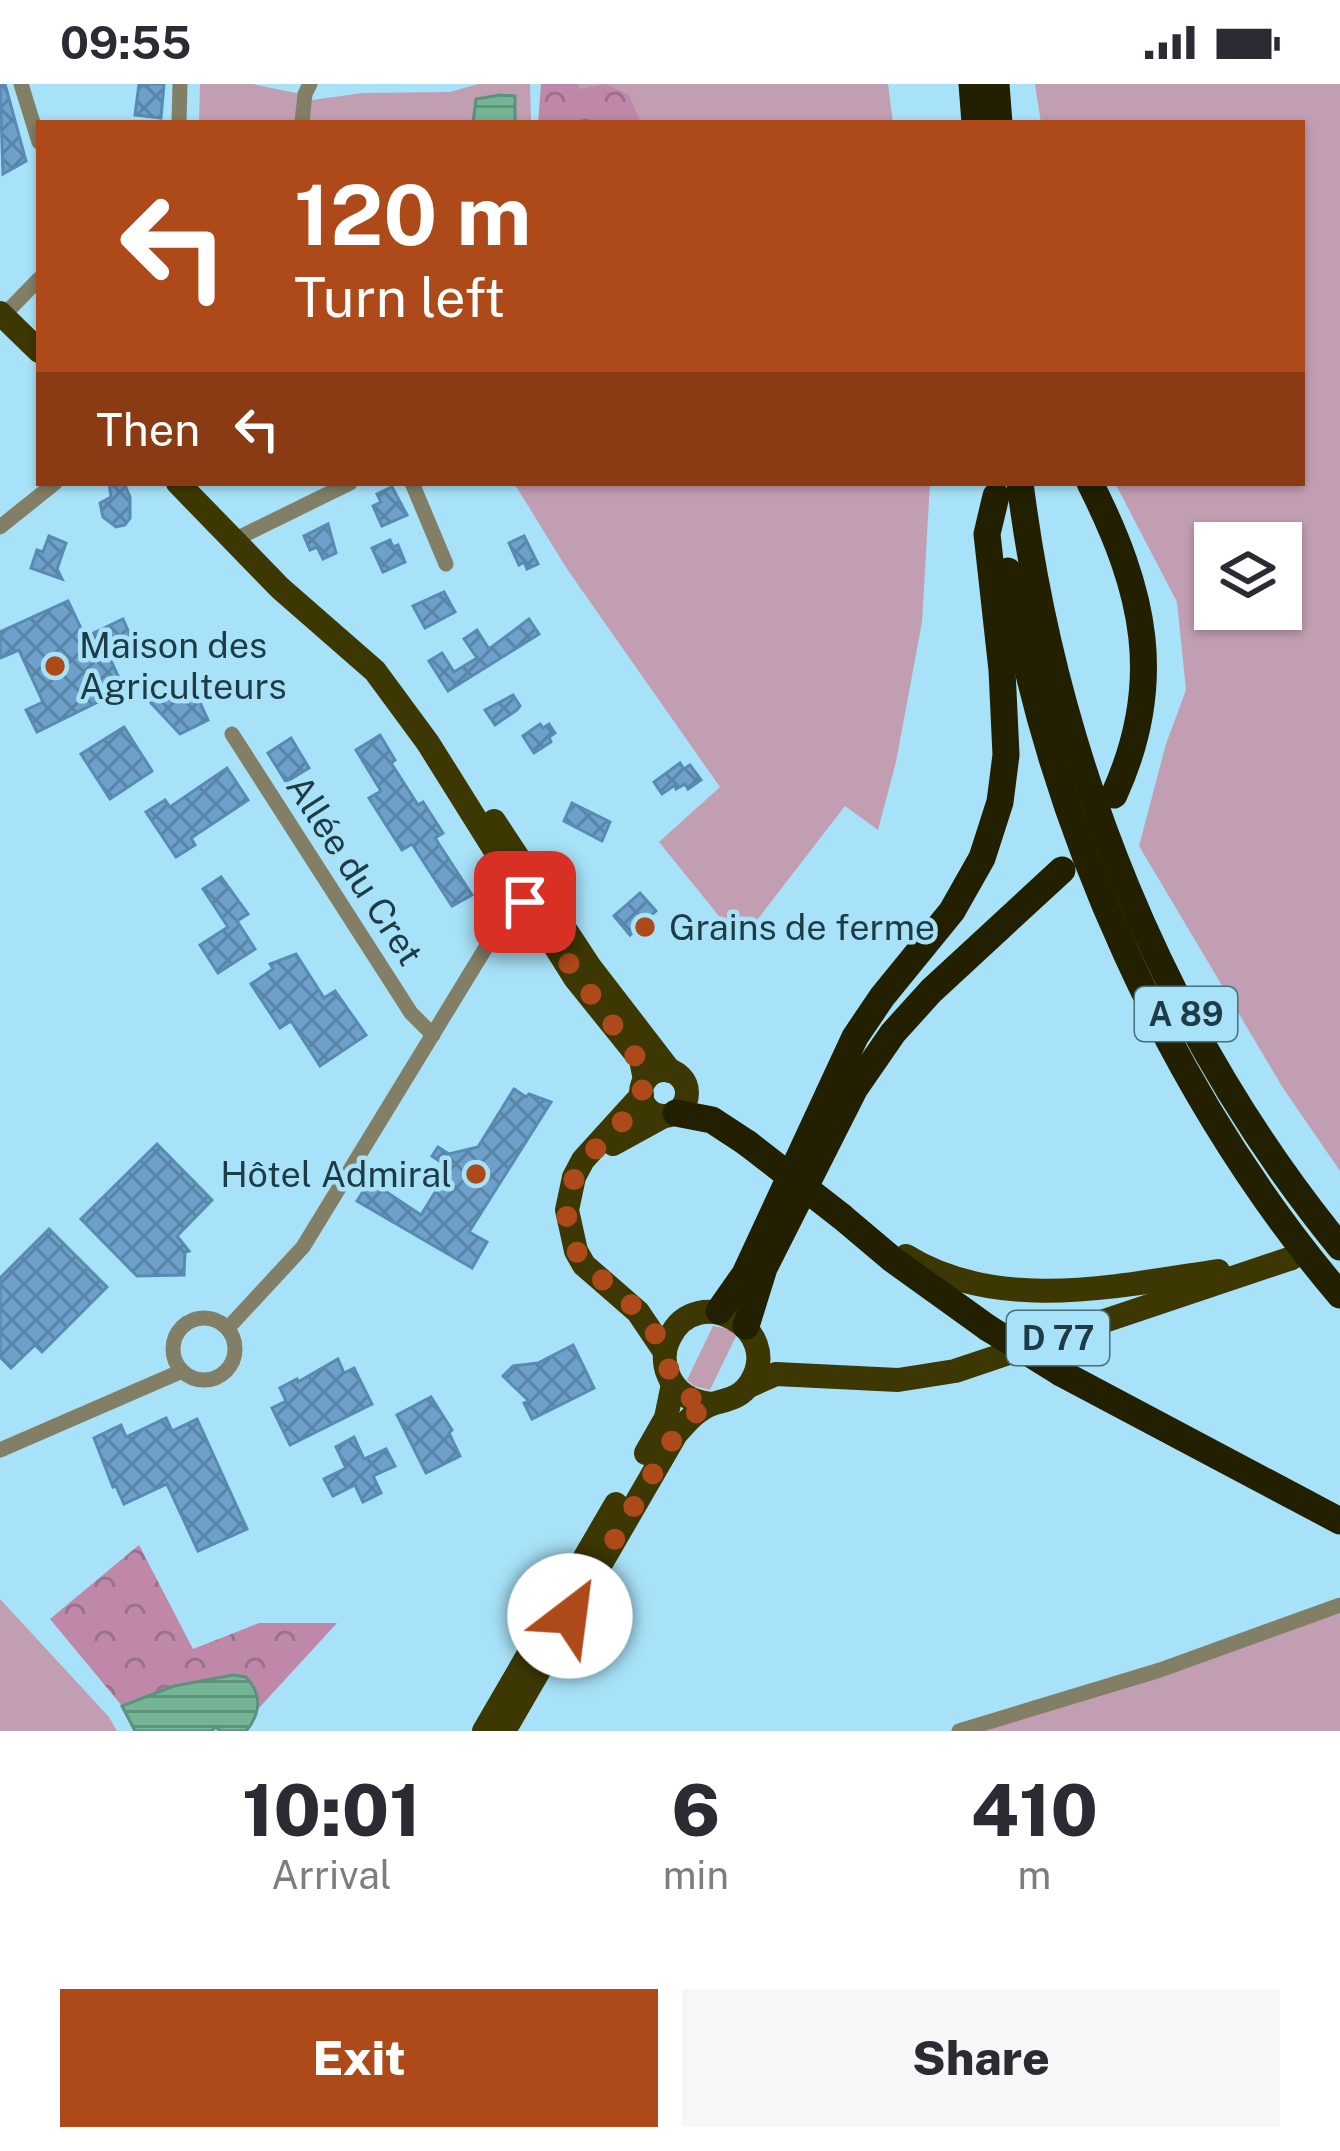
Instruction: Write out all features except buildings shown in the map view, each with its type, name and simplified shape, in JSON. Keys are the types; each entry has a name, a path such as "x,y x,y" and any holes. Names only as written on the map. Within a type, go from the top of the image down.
{"highway":[{"path":"972,84 975,120"},
{"path":"996,84 999,120"},
{"path":"1091,486 1129,570 1143,633 1138,731 1114,795"},
{"path":"719,1311 745,1274 855,1036 952,911 982,858 1000,802 1006,755 1003,670 986,534 1004,487"},
{"name":"A 89","path":"1004,487 1108,846 1212,1062 1252,1128 1340,1247"},
{"name":"A 89","path":"1004,487 1032,695 1070,812 1114,921 1168,1037 1225,1136 1274,1210 1340,1295"},
{"path":"751,1335 764,1268 855,1088 893,1033 931,991 1062,870"},
{"path":"674,1097 750,1140 843,1213 892,1259 988,1328 1061,1373 1340,1521"}],"main road":[{"path":"2,314 36,348"},
{"path":"181,486 386,664 439,734 575,978 641,1060 646,1108 674,1097"},
{"path":"192,486 240,538"},
{"path":"532,897 600,980 674,1097"},
{"path":"484,1731 666,1418 673,1384 665,1352 638,1312 584,1264 576,1251 567,1210 583,1160 656,1071 674,1097"},
{"path":"504,1731 662,1456 693,1415 711,1404 731,1400 748,1386 757,1370 751,1335 719,1311 688,1317 647,1303 601,1267 580,1227 582,1187 590,1170 615,1142 674,1097"},
{"name":"D 77","path":"748,1386 776,1374 898,1380 955,1371 1280,1262 1146,1282 1002,1289 951,1279 927,1268 843,1213"},
{"path":"665,1352 673,1331 688,1317"},
{"name":"D 77","path":"751,1335 794,1363 842,1376"},
{"path":"673,1384 689,1399 711,1404"}],"street":[{"path":"21,84 36,132"},
{"path":"179,120 181,84"},
{"path":"303,120 310,84"},
{"path":"2,314 36,282"},
{"path":"0,527 51,486"},
{"path":"240,538 340,486"},
{"path":"413,486 446,564"},
{"name":"Allée du Cret","path":"232,734 411,1013 433,1034"},
{"path":"228,1328 303,1247 499,926 532,897"},
{"path":"211,1318 228,1328 235,1346 225,1372 208,1380 182,1371 173,1343 183,1326 211,1318"},
{"path":"0,1450 182,1371"},
{"path":"959,1731 1198,1658 1340,1605"}],"shaded area":[{"path":"200,84 252,84 301,94 299,120 199,120"},
{"path":"478,84 530,84 531,120 309,120 312,100 363,93 450,92"},
{"path":"558,84 888,84 893,120 572,120"},
{"path":"1035,84 1340,84 1340,1171 1283,1088 1139,846 1186,690 1177,602 1117,486 1305,486 1305,120 1041,120"},
{"path":"515,96 515,120 473,120 476,99"},
{"path":"516,486 930,486 922,622 878,830 845,806 740,942 659,842 720,787 567,569"},
{"path":"713,1326 730,1329 736,1336 710,1390 687,1380"},
{"path":"0,1599 109,1717 117,1731 0,1731"},
{"path":"1340,1613 1340,1731 978,1731"},
{"path":"246,1677 257,1697 255,1717 246,1731 215,1727 212,1731 135,1731 122,1706 174,1686"}],"green space":[{"path":"541,84 578,84 580,89 606,84 629,95 640,120 538,120"},
{"path":"139,1545 193,1649 259,1623 337,1623 258,1709 258,1694 233,1675 174,1686 122,1706 50,1619"}],"place":[{"name":"Maison des Agriculteurs","path":"55,666"},
{"name":"Grains de ferme","path":"645,927"},
{"name":"Hôtel Admiral","path":"476,1174"}],"route":[{"path":"525,902 645,1070 642,1096 583,1160 574,1177 567,1210 576,1251 598,1280 649,1324 680,1392 711,1404 676,1434 570,1616"}]}
